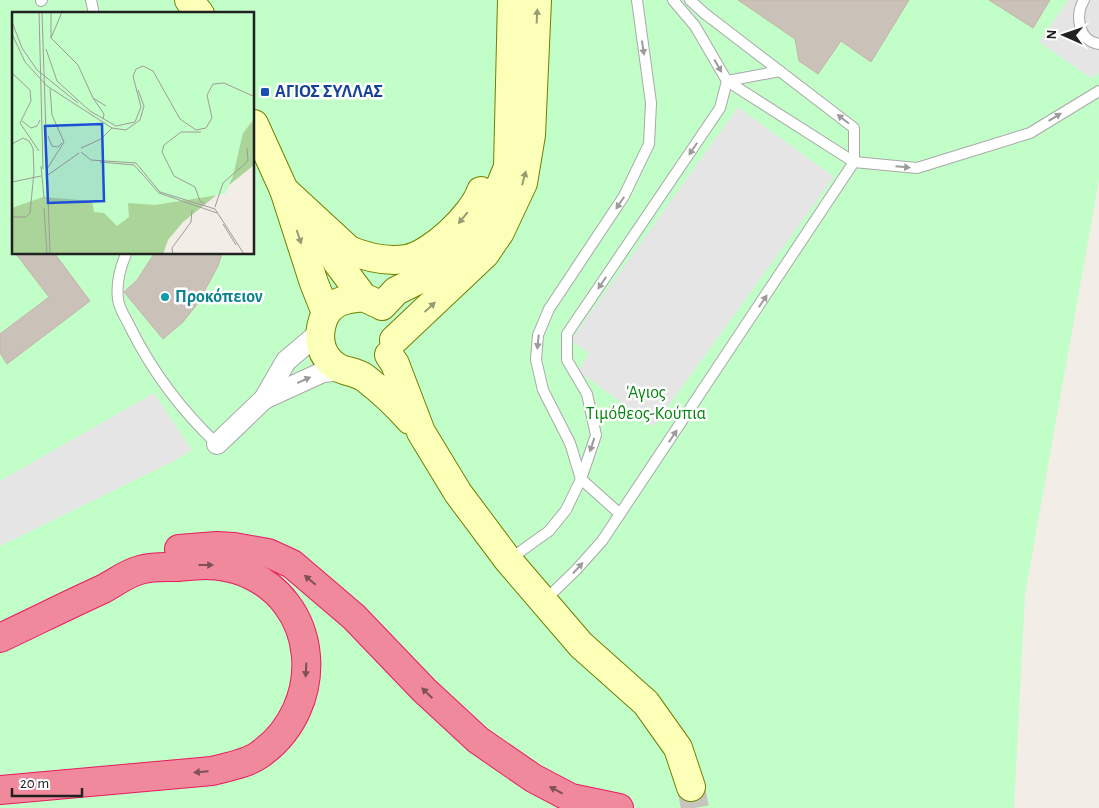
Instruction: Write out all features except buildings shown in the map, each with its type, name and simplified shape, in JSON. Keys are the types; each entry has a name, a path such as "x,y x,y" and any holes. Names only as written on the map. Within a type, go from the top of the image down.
{"highway":[{"path":"140,570 150,557 166,551 194,546 234,547 268,553 292,564 354,617 424,690 478,740 533,778 571,798 620,808"},
{"path":"0,638 140,570 208,564 240,570 271,588 290,610 299,626 305,642 307,658 307,675 302,697 288,726 258,756 212,771 0,790"}],"street":[{"path":"189,0 198,12"},
{"path":"217,444 264,399 286,361 343,299 372,302 436,271 468,242 490,211 508,167 512,0"},
{"path":"264,399 323,372 352,371 377,367 391,348 485,254 500,232 523,183 531,135 537,0"},
{"path":"284,190 349,250 359,254 388,259 407,259 442,240 478,198 492,158 510,92"},
{"path":"255,126 284,190 314,283 322,323 323,353 338,368 352,371 385,393 421,432"},
{"path":"310,215 336,262 392,321 391,348 395,364 421,432 458,493 508,560 581,645 646,703 678,748 691,787"}],"lane":[{"path":"620,514 581,479 570,443 543,390 536,360 538,335 549,308 624,196 649,144 651,103 637,0"},
{"path":"673,0 695,26 727,81 854,162 917,168 1030,132 1099,91"},
{"path":"543,602 602,541 854,162 854,128 704,13 690,0"},
{"path":"1084,0 1080,6 1079,24 1084,36 1094,44 1099,44"},
{"path":"695,26 704,13"},
{"path":"727,81 780,71"},
{"path":"508,560 548,531 566,510 581,479 596,435 587,394 567,360 567,334 720,108 727,81"},
{"path":"126,255 118,276 118,299 123,312 138,342 173,396 217,444"}],"green space":[{"name":"'Αγιος Τιμόθεος-Κούπια","path":"0,0 1099,0 1099,180 1025,594 1014,808 0,808"}],"shaded area":[{"path":"1068,0 1099,0 1099,73 1091,78 1039,42"},
{"path":"738,107 834,177 654,426 578,371 589,354 571,340"},
{"path":"154,393 192,450 176,460 0,546 0,481"}],"tunnel":[{"path":"691,787 695,808"}],"place":[{"name":"ΑΓΙΟΣ ΣΥΛΛΑΣ","path":"265,92"},
{"name":"Προκόπειον","path":"165,297"}]}
